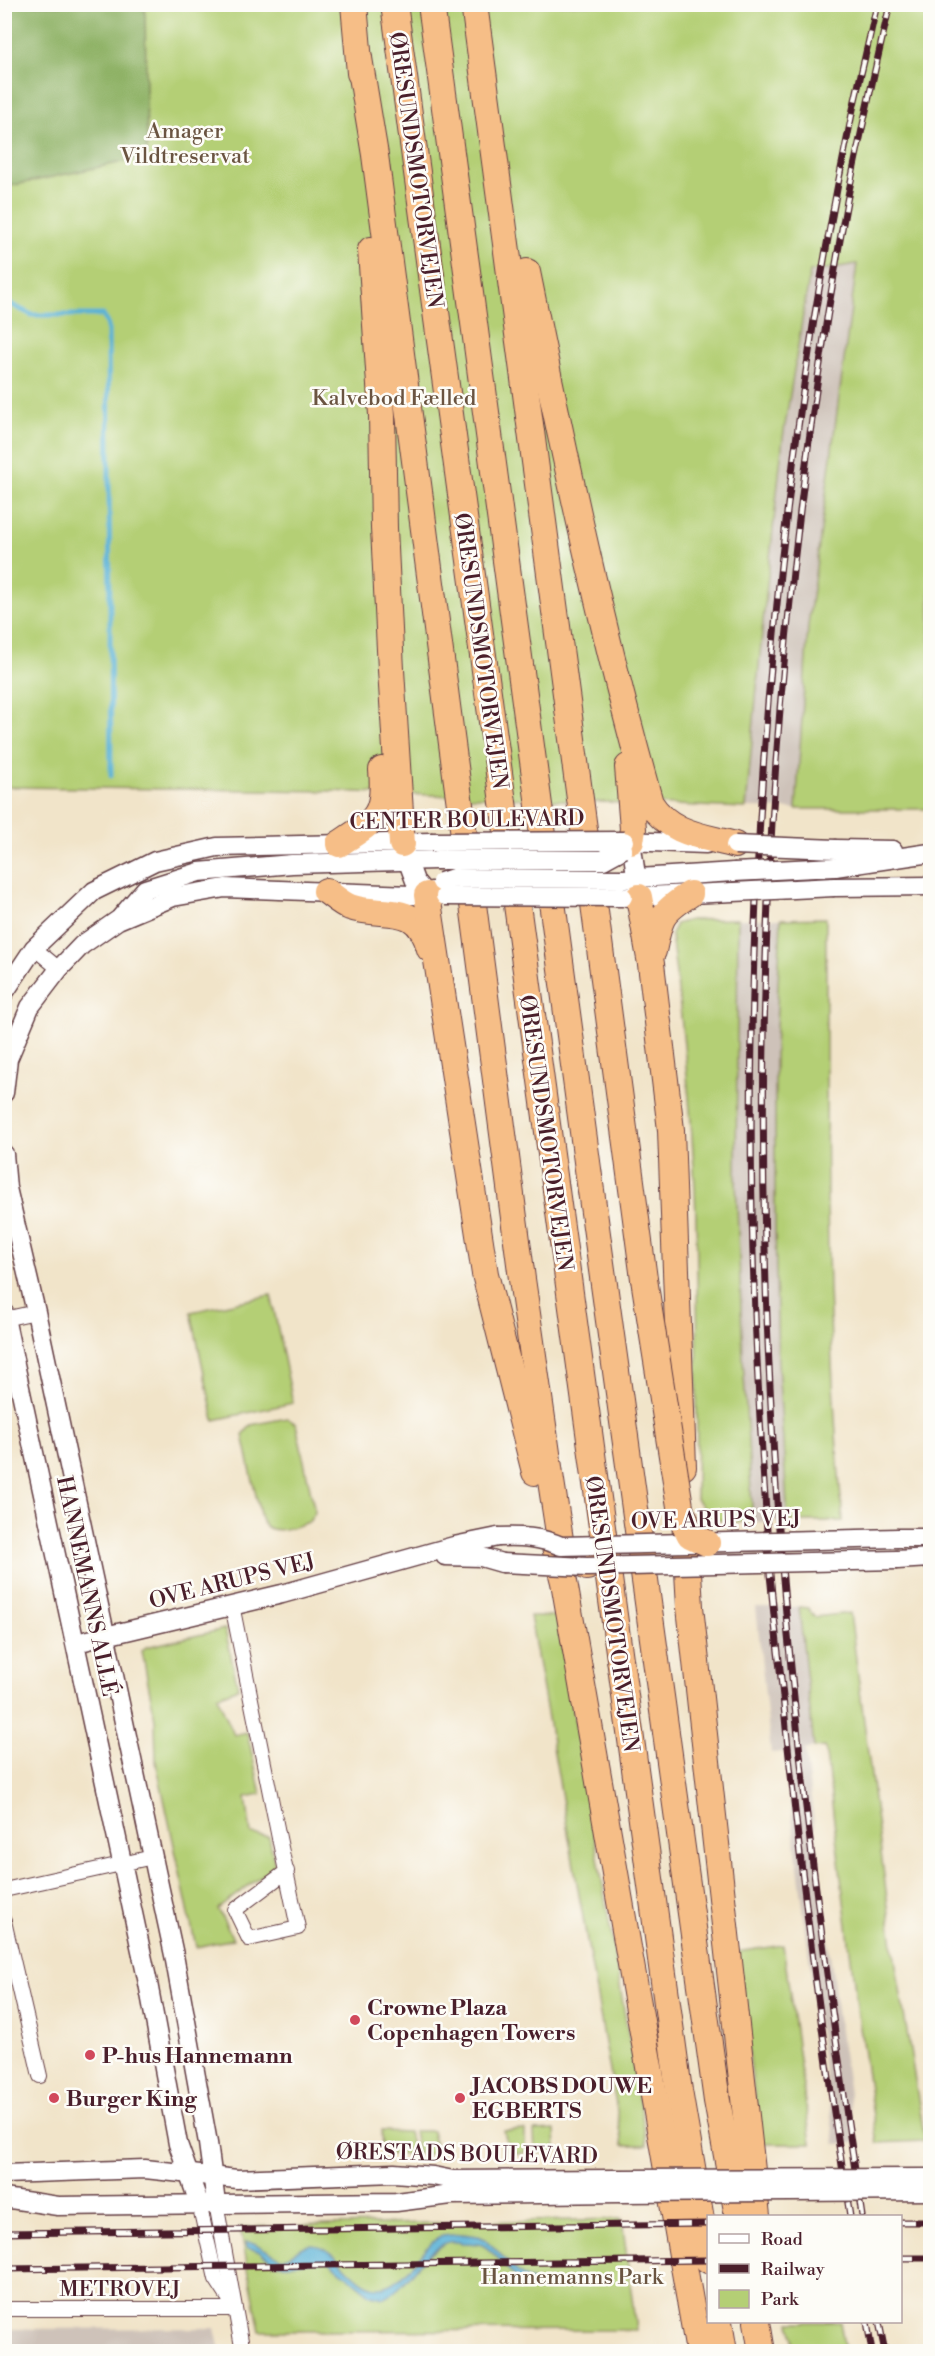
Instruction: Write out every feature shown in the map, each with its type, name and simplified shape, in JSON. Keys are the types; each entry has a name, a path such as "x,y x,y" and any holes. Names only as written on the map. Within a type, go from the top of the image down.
{"highway":[{"path":"354,4 382,415 384,528 391,670 405,853"},
{"name":"ØRESUNDSMOTORVEJEN","path":"394,4 674,2055 707,2254"},
{"name":"ØRESUNDSMOTORVEJEN","path":"431,4 677,1816 717,2101 738,2215"},
{"path":"474,4 553,402 622,704 650,803 659,817 678,829 735,845"},
{"path":"483,57 644,1279 682,1519 690,1535 707,1543"},
{"path":"359,58 375,155 522,1279 561,1546 572,1558 586,1567"},
{"path":"339,844 363,828 380,811 384,796 374,676 372,613 384,528"},
{"path":"622,704 633,829 626,844"},
{"path":"631,888 651,963 671,1130 678,1378 690,1607 756,2215"},
{"path":"326,891 350,907 405,914 420,925 428,943 441,996 484,1274 564,1582 699,2352"},
{"path":"438,891 441,996"},
{"path":"651,963 660,922 668,908 690,894"},
{"path":"719,2323 724,2352"},
{"path":"757,2323 762,2352"},
{"path":"767,2323 770,2352"}],"street":[{"name":"CENTER BOULEVARD","path":"34,948 94,891 155,861 217,847 339,844 405,853 431,842 735,845 835,858 930,852"},
{"path":"118,920 145,888 199,872 405,853 436,860 603,860 626,844 631,888"},
{"path":"405,853 415,881 438,891"},
{"path":"631,888 835,858"},
{"path":"4,1093 8,1059 30,1007 58,969 82,945 118,920 172,897 225,888 438,891 631,888 690,894 834,887 930,886"},
{"path":"4,993 34,948 58,969"},
{"name":"HANNEMANNS ALLÉ","path":"4,1154 7,1188 106,1636 194,2059 213,2178 207,2203 216,2279 235,2309 243,2352"},
{"name":"HANNEMANNS ALLÉ","path":"36,1312 5,1317 148,1983 178,2144 188,2174 207,2203"},
{"name":"OVE ARUPS VEJ","path":"76,1643 279,1595 459,1545 498,1537 528,1536 561,1546 930,1538"},
{"name":"OVE ARUPS VEJ","path":"398,1562 463,1555 501,1563 586,1567 930,1558"},
{"path":"232,1605 298,1928 249,1940 235,1910 286,1871"},
{"path":"4,1890 153,1857"},
{"path":"4,1921 40,2076"},
{"name":"ØRESTADS BOULEVARD","path":"4,2174 145,2169 237,2179 394,2173 453,2180 618,2186 930,2191"},
{"name":"ØRESTADS BOULEVARD","path":"4,2198 58,2206 396,2202 451,2194 618,2186 930,2178"},
{"name":"METROVEJ","path":"4,2309 235,2309"}],"shaded area":[{"path":"857,264 808,626 796,809 746,808 783,438 810,272"},
{"path":"738,919 781,919 775,1050 775,1226 778,1364 788,1521 753,1522 743,1359 736,1179"},
{"path":"756,1607 799,1607 814,1748 805,1750 856,2143 835,2144 816,2013 784,1752 771,1753"},
{"path":"215,2328 220,2351 5,2351 5,2329"}],"green space":[{"path":"4,5 145,5 147,157 5,187"},
{"name":"Kalvebod Fælled","path":"5,5 930,5 930,809 796,809 808,626 857,264 810,272 783,438 746,808 330,791 5,787"},
{"path":"826,918 829,1295 843,1521 788,1521 778,1364 775,1226 775,1050 781,919"},
{"path":"738,919 736,1179 743,1359 753,1522 726,1522 714,1518 696,1499 695,1188 686,1061 671,934 676,924 690,920"},
{"path":"271,1295 293,1403 214,1420 191,1312"},
{"path":"287,1418 296,1424 315,1512 309,1522 275,1530 264,1525 261,1519 243,1435 251,1425"},
{"path":"799,1607 808,1608 814,1617 850,1613 894,1953 925,2141 877,2143 857,2007 825,1747 814,1748"},
{"path":"530,1616 557,1616 647,2145 623,2145"},
{"path":"225,1629 238,1688 217,1696 234,1735 247,1732 261,1794 246,1797 251,1834 269,1837 275,1865 218,1909 233,1939 196,1947 156,1762 155,1719 142,1651 146,1647"},
{"path":"783,1945 811,2144 760,2144 737,1952"},
{"path":"525,2130 525,2153 509,2153 504,2131"},
{"path":"555,2130 556,2152 535,2153 534,2131"},
{"path":"381,2131 408,2132 413,2154 382,2154"},
{"path":"413,2131 432,2131 437,2154 418,2154"},
{"name":"Hannemanns Park","path":"622,2219 636,2330 260,2331 240,2227"},
{"path":"790,2323 840,2323 845,2351 795,2351"}],"water":[{"path":"474,2235 487,2241 511,2266 534,2282 547,2284 571,2280 584,2283 583,2286 533,2287 513,2275 484,2246 451,2242 443,2244 432,2252 406,2281 383,2298 371,2295 329,2261 281,2264 258,2251 247,2248 246,2242 254,2243 280,2258 302,2247 310,2245 321,2247 332,2253 360,2280 381,2287 399,2279 435,2240 442,2236"}],"waterway":[{"path":"7,298 8,303 32,315 103,315 108,326 111,776"}],"railway":[{"path":"850,2215 831,2095 807,1912 770,1571 755,1315 751,1092 755,920 761,804 780,572 810,342 852,114 877,4"},
{"path":"862,2215 827,1975 786,1612 769,1369 763,1117 770,854 791,592 806,461 825,331 847,201 890,4"},
{"path":"902,2222 930,2222"},
{"path":"4,2233 707,2224"},
{"path":"902,2258 930,2258"},
{"path":"4,2269 707,2260"},
{"path":"867,2323 872,2352"},
{"path":"879,2323 885,2352"}],"place":[{"name":"Crowne Plaza Copenhagen Towers","path":"355,2020"},
{"name":"P-hus Hannemann","path":"90,2055"},
{"name":"Burger King","path":"54,2098"},
{"name":"JACOBS DOUWE EGBERTS","path":"460,2098"}],"park label":[{"name":"Amager Vildtreservat","path":"185,142"}]}
